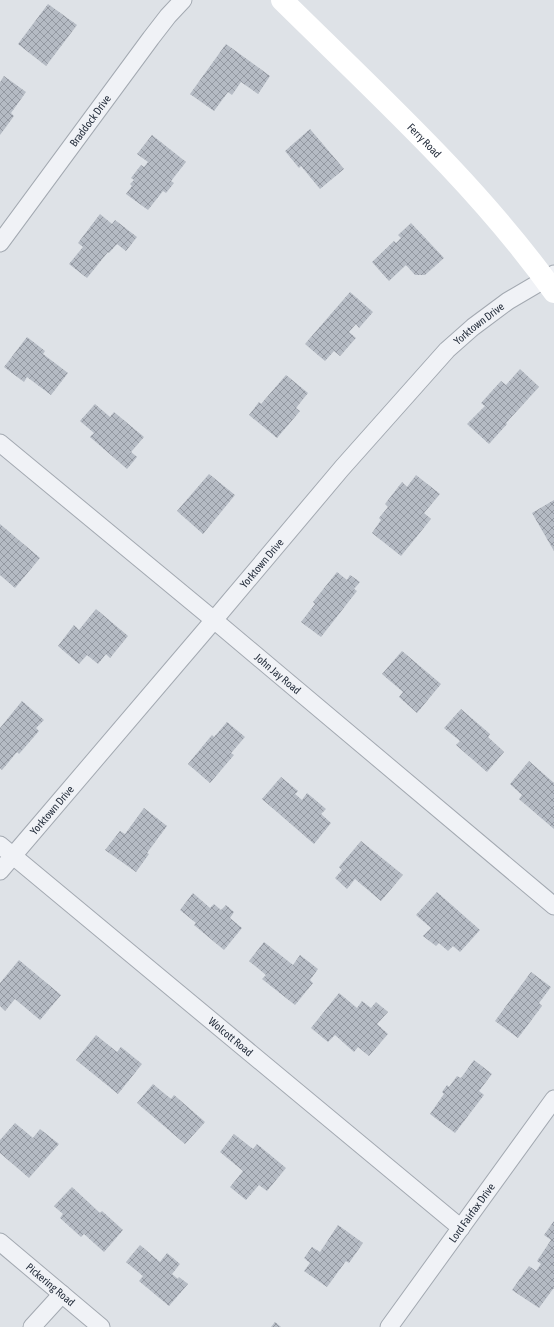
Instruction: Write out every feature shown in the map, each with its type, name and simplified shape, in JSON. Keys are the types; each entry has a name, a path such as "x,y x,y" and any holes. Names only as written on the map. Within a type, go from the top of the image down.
{"main road":[{"name":"Ferry Road","path":"282,0 431,148 551,282"}],"street":[{"name":"Braddock Drive","path":"0,243 151,38 183,0"},
{"name":"Yorktown Drive","path":"0,871 6,850 214,620 342,468 447,350 473,326 508,301 551,282"},
{"name":"John Jay Road","path":"0,443 214,620 554,906"},
{"name":"Wolcott Road","path":"6,850 461,1228"},
{"name":"Lord Fairfax Drive","path":"389,1327 554,1099"},
{"name":"Pickering Road","path":"0,1242 101,1327"},
{"path":"32,1327 62,1294"}],"building":[{"path":"48,4 77,25 46,66 18,44"},
{"path":"226,44 270,76 258,94 241,82 232,95 228,92 214,111 190,94"},
{"path":"4,76 26,92 11,113 14,116 0,135 0,82"},
{"path":"310,129 344,169 320,189 301,166 299,168 285,151"},
{"path":"152,135 186,162 171,181 174,183 166,193 163,191 148,210 126,194 132,186 130,184 134,180 131,178 141,165 144,167 148,162 137,154"},
{"path":"100,214 112,224 115,220 137,237 126,251 117,244 109,253 108,252 87,278 69,264 83,247 78,243"},
{"path":"411,223 444,258 425,275 415,275 406,265 389,281 372,262 394,241 396,243 401,238 398,235"},
{"path":"350,292 373,312 359,328 356,324 349,332 356,338 340,356 334,351 325,361 305,344"},
{"path":"27,337 45,351 43,354 68,373 51,395 27,377 24,382 4,367"},
{"path":"520,369 539,387 489,444 467,424 485,406 481,403 501,381 506,385"},
{"path":"286,375 308,393 296,408 300,411 277,438 249,415 259,402 261,404"},
{"path":"95,404 110,417 114,412 144,437 131,452 137,457 127,469 90,437 94,433 80,421"},
{"path":"209,474 235,495 203,534 177,511"},
{"path":"416,475 440,494 424,513 431,519 401,556 372,533 381,520 379,518 388,507 385,504 402,482 407,487"},
{"path":"554,500 554,551 532,513"},
{"path":"0,524 40,558 15,588 0,575"},
{"path":"337,572 347,580 350,575 360,582 354,589 357,591 321,637 301,622 315,604 313,602"},
{"path":"96,609 128,636 110,658 106,654 98,664 87,655 79,664 58,646 74,625 79,630"},
{"path":"402,651 441,684 417,713 399,697 403,692 382,674"},
{"path":"22,701 44,720 36,728 39,731 19,754 17,752 2,770 0,768 0,728"},
{"path":"461,709 490,734 488,737 504,752 487,772 456,745 460,741 444,728"},
{"path":"227,722 245,737 231,753 234,755 210,783 188,764 212,735 214,737"},
{"path":"529,761 554,783 554,829 519,799 522,795 510,784"},
{"path":"281,777 298,791 295,794 302,800 307,793 326,809 321,814 331,823 314,844 262,799"},
{"path":"144,808 167,826 147,853 149,854 136,872 105,850 120,831 125,834"},
{"path":"361,841 403,875 381,901 355,879 347,889 335,878 342,870 339,867"},
{"path":"437,892 480,930 460,952 453,946 448,951 439,943 436,946 423,936 431,928 416,915"},
{"path":"193,893 210,908 214,904 221,910 226,905 234,912 230,918 242,928 224,950 194,925 196,923 180,910"},
{"path":"264,942 293,965 300,955 318,969 310,980 313,983 295,1005 262,979 266,975 249,961"},
{"path":"19,960 61,995 40,1020 15,999 5,1011 0,1006 0,983"},
{"path":"531,972 551,987 539,1003 542,1006 518,1038 495,1021"},
{"path":"339,993 357,1008 362,1001 371,1008 376,1002 388,1012 377,1024 388,1034 369,1056 358,1047 354,1052 335,1035 328,1042 311,1028"},
{"path":"96,1035 117,1052 121,1047 142,1064 118,1094 76,1060"},
{"path":"474,1060 492,1074 479,1091 484,1095 455,1133 430,1114 444,1094 442,1092 447,1085 449,1087 457,1076 461,1078"},
{"path":"153,1084 171,1099 174,1095 205,1122 185,1144 137,1103"},
{"path":"15,1123 33,1138 40,1129 59,1144 29,1178 0,1153 0,1140"},
{"path":"234,1134 253,1149 257,1144 286,1168 267,1191 259,1185 246,1200 230,1187 243,1171 220,1152"},
{"path":"72,1187 100,1213 102,1211 123,1230 104,1252 84,1234 81,1237 60,1218 63,1214 54,1206"},
{"path":"554,1221 554,1289 539,1308 512,1290 529,1266 536,1271 541,1264 537,1261 551,1240 544,1235"},
{"path":"338,1225 363,1243 349,1263 346,1261 327,1287 304,1271 310,1263 304,1258 312,1247 320,1252"},
{"path":"140,1245 160,1262 167,1253 180,1264 172,1274 188,1284 169,1306 139,1281 143,1276 126,1262"},
{"path":"275,1322 281,1327 271,1327"}]}
